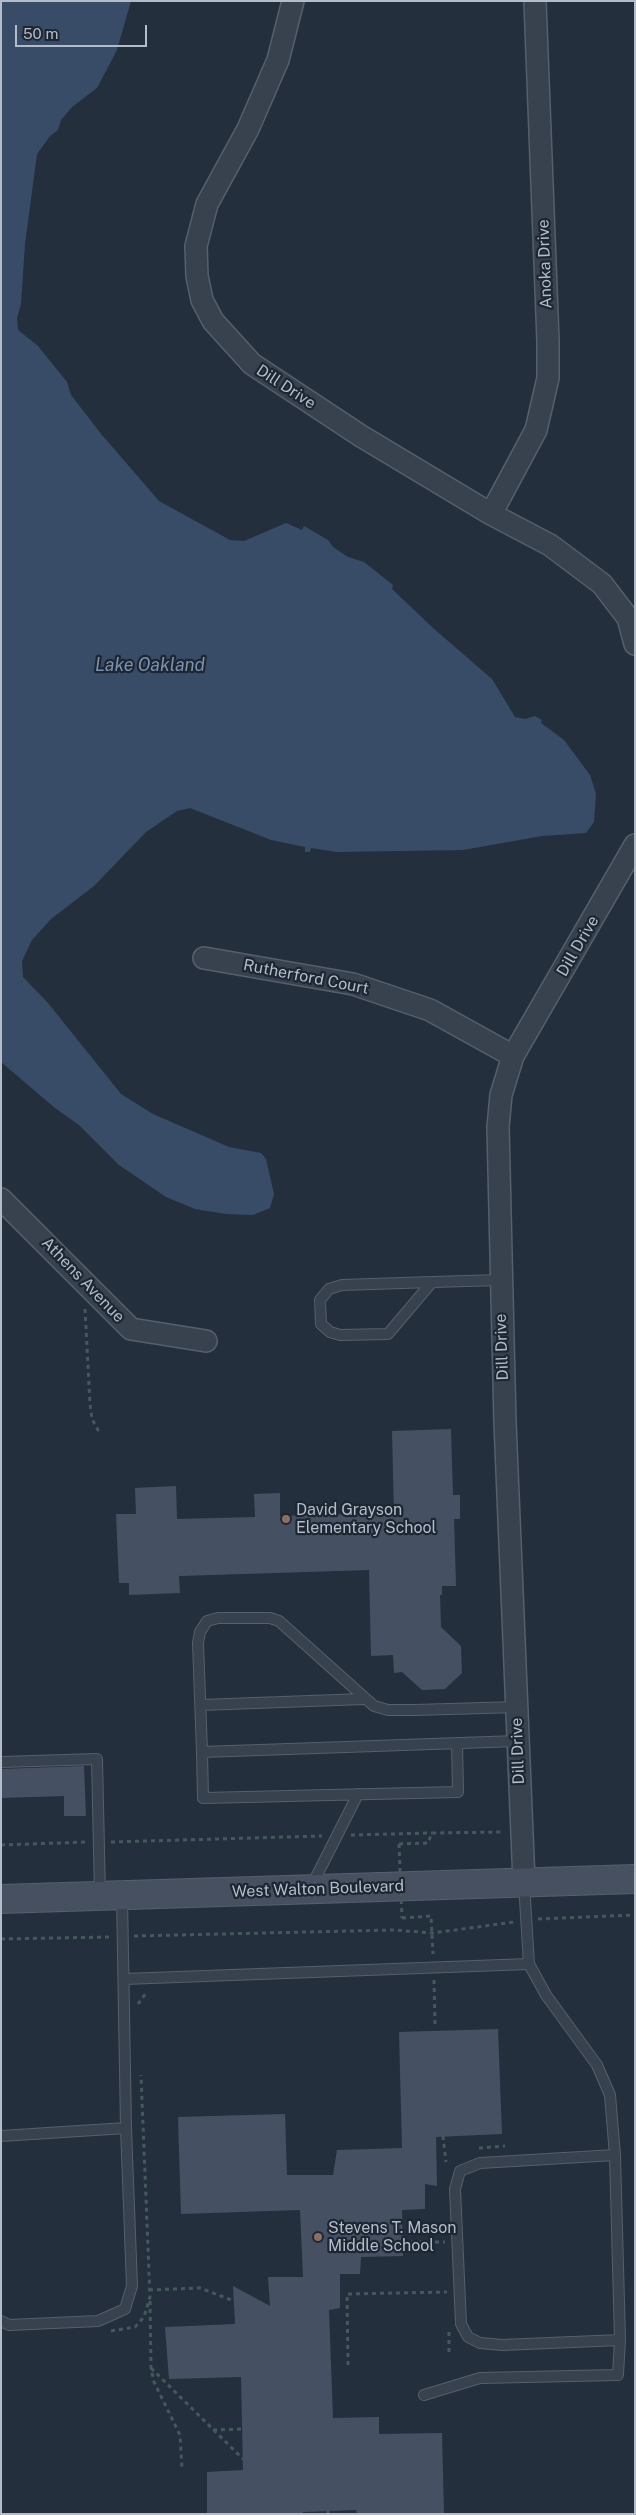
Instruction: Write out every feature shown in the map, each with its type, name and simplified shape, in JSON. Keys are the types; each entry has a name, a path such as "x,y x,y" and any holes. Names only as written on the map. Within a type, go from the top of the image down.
{"main road":[{"name":"West Walton Boulevard","path":"1,1899 635,1879"}],"street":[{"name":"Dill Drive","path":"293,1 278,60 248,129 207,204 196,246 197,276 202,300 213,321 252,364 361,436 491,514 550,545 602,584 628,618 635,644"},
{"name":"Anoka Drive","path":"491,514 536,430 548,378 534,1"},
{"name":"Dill Drive","path":"524,1882 520,1832 517,1707 500,1280 498,1126 501,1095 513,1056 635,845"},
{"name":"Rutherford Court","path":"204,958 353,984 430,1010 513,1056"},
{"name":"Athens Avenue","path":"1,1199 131,1329 206,1341"}],"lane":[{"path":"432,1282 388,1334 340,1335 330,1332 321,1324 320,1300 329,1289 342,1285 432,1282 500,1280"},
{"path":"457,1743 458,1792 203,1798 198,1643 200,1632 208,1621 226,1617 270,1618 279,1621 364,1699 374,1706 388,1710 517,1707"},
{"path":"200,1705 364,1699"},
{"path":"202,1752 518,1740"},
{"path":"1,1762 97,1759 99,1842 122,1936 132,2286 125,2309 98,2321 9,2325 1,2321"},
{"path":"310,1889 358,1794"},
{"path":"424,2395 480,2378 618,2374 620,2340 615,2155 610,2095 598,2065 546,1995 529,1964 524,1882"},
{"path":"124,1979 529,1964"},
{"path":"1,2136 126,2128"},
{"path":"615,2155 480,2163 460,2171 455,2189 461,2324 468,2337 480,2343 502,2345 620,2340"}],"path":[{"path":"86,1284 85,1306 90,1404 92,1419 98,1432"},
{"path":"1,1845 520,1832"},
{"path":"431,1916 402,1918 399,1844 428,1843 432,1834"},
{"path":"1,1939 394,1930 433,1932 526,1920 635,1915"},
{"path":"424,1980 444,1980"},
{"path":"138,2014 138,2004 141,1996 148,1990"},
{"path":"140,2073 150,2297 151,2368 154,2382 180,2435 182,2469"},
{"path":"443,2136 445,2169"},
{"path":"475,2149 514,2146"},
{"path":"446,2162 452,2159"},
{"path":"446,2232 446,2250"},
{"path":"403,2242 446,2242"},
{"path":"447,2283 448,2300"},
{"path":"149,2290 200,2288 234,2301"},
{"path":"348,2365 347,2294 448,2292"},
{"path":"101,2331 135,2328 144,2317 150,2297"},
{"path":"448,2327 449,2354"},
{"path":"151,2368 243,2459"},
{"path":"213,2430 242,2429"}],"water":[{"name":"Lake Oakland","path":"1,1 131,1 117,50 97,88 72,107 61,120 58,130 50,136 37,154 25,244 21,304 17,318 18,330 38,346 67,382 71,395 102,435 159,501 230,540 244,541 286,523 302,530 304,526 328,540 333,547 348,557 364,562 393,585 392,589 433,628 492,679 515,717 525,719 535,716 542,720 541,723 564,740 590,775 596,794 594,822 586,833 542,836 463,850 336,852 311,848 310,852 305,852 305,847 271,840 190,808 177,811 146,832 94,886 51,919 32,940 22,961 23,977 48,1003 121,1094 153,1114 229,1147 261,1153 266,1159 274,1194 270,1208 253,1215 226,1214 195,1209 166,1197 119,1165 79,1125 55,1108 1,1062"}],"building":[{"path":"451,1429 453,1495 460,1495 460,1519 454,1519 456,1586 442,1586 442,1595 440,1595 441,1627 461,1646 462,1673 445,1689 422,1690 402,1672 394,1673 393,1655 371,1656 369,1570 179,1576 180,1593 129,1595 129,1583 119,1583 116,1514 136,1514 135,1488 176,1486 177,1519 255,1517 254,1494 280,1493 280,1516 394,1513 392,1431"},
{"path":"84,1766 86,1816 64,1816 64,1796 1,1798 1,1769"},
{"path":"498,2029 502,2134 436,2137 437,2186 425,2184 425,2209 402,2210 403,2256 361,2257 360,2274 340,2274 340,2308 329,2310 333,2418 379,2417 379,2434 442,2433 444,2514 357,2514 356,2510 303,2512 303,2514 207,2514 207,2472 243,2470 241,2377 169,2379 165,2327 235,2324 233,2286 270,2306 268,2277 303,2277 300,2210 181,2214 178,2117 285,2114 287,2175 333,2175 337,2150 402,2148 399,2032"}],"place":[{"name":"David Grayson Elementary School","path":"286,1519"},
{"name":"Stevens T. Mason Middle School","path":"318,2237"}]}
